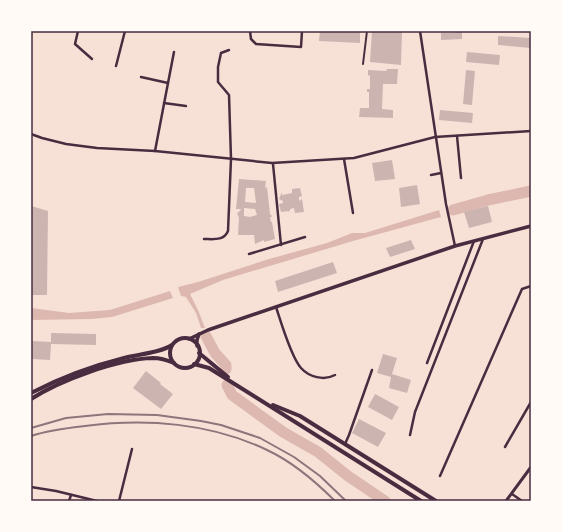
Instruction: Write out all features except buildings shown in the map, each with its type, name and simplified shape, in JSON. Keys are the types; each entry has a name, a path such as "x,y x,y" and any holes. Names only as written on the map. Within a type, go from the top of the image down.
{"main road":[{"path":"31,393 65,377 114,360 165,349 180,339 189,339 208,330 455,246 531,226"},
{"path":"31,399 68,380 126,362 154,358 174,363 179,367 189,367 197,361 199,353 197,337 200,333"},
{"path":"189,339 197,346"},
{"path":"172,345 170,354 174,363"},
{"path":"199,353 239,386"},
{"path":"194,364 209,368 263,400 422,501"},
{"path":"263,400 300,416 436,501"}],"street":[{"path":"78,31 75,44 92,59"},
{"path":"116,66 125,31"},
{"path":"250,31 251,39 256,44 301,47 302,31"},
{"path":"363,64 367,31"},
{"path":"420,31 435,137 446,204 455,246"},
{"path":"204,239 222,238 227,234 231,159 229,95 218,82 218,67 221,53 229,50"},
{"path":"155,151 174,52"},
{"path":"141,77 168,83"},
{"path":"164,103 186,106"},
{"path":"31,134 66,144 97,148 155,151 272,163 354,158 435,137 531,131"},
{"path":"457,136 462,178"},
{"path":"344,159 353,213"},
{"path":"272,163 281,244"},
{"path":"431,176 441,173"},
{"path":"249,254 305,237"},
{"path":"410,435 415,412 483,239"},
{"path":"427,363 475,241"},
{"path":"440,476 522,289 531,286"},
{"path":"276,307 296,359 301,368 311,375 322,378 330,378 335,375"},
{"path":"344,444 349,435 372,370"},
{"path":"505,447 531,402"},
{"path":"119,501 132,449"},
{"path":"506,501 531,467"},
{"path":"31,487 97,501"},
{"path":"512,494 522,501"},
{"path":"69,501 71,495"}],"shaded area":[{"path":"439,210 441,217 353,241 223,280 190,294 205,328 201,328 196,313 186,297 181,296 178,287 327,243 352,233 365,233"},
{"path":"170,291 173,298 112,317 91,319 31,320 31,308 69,313 110,310"}],"waterway":[{"path":"453,210 488,200 531,191"},
{"path":"206,336 215,353 226,365 226,369"},
{"path":"227,385 232,395 283,432 318,452 348,476 385,501"}],"railway":[{"path":"31,428 66,418 108,414 157,415 221,425 260,438 294,457 320,476 346,501"},
{"path":"31,436 65,428 108,424 155,423 201,428 246,441 277,455 303,472 335,501"}]}
